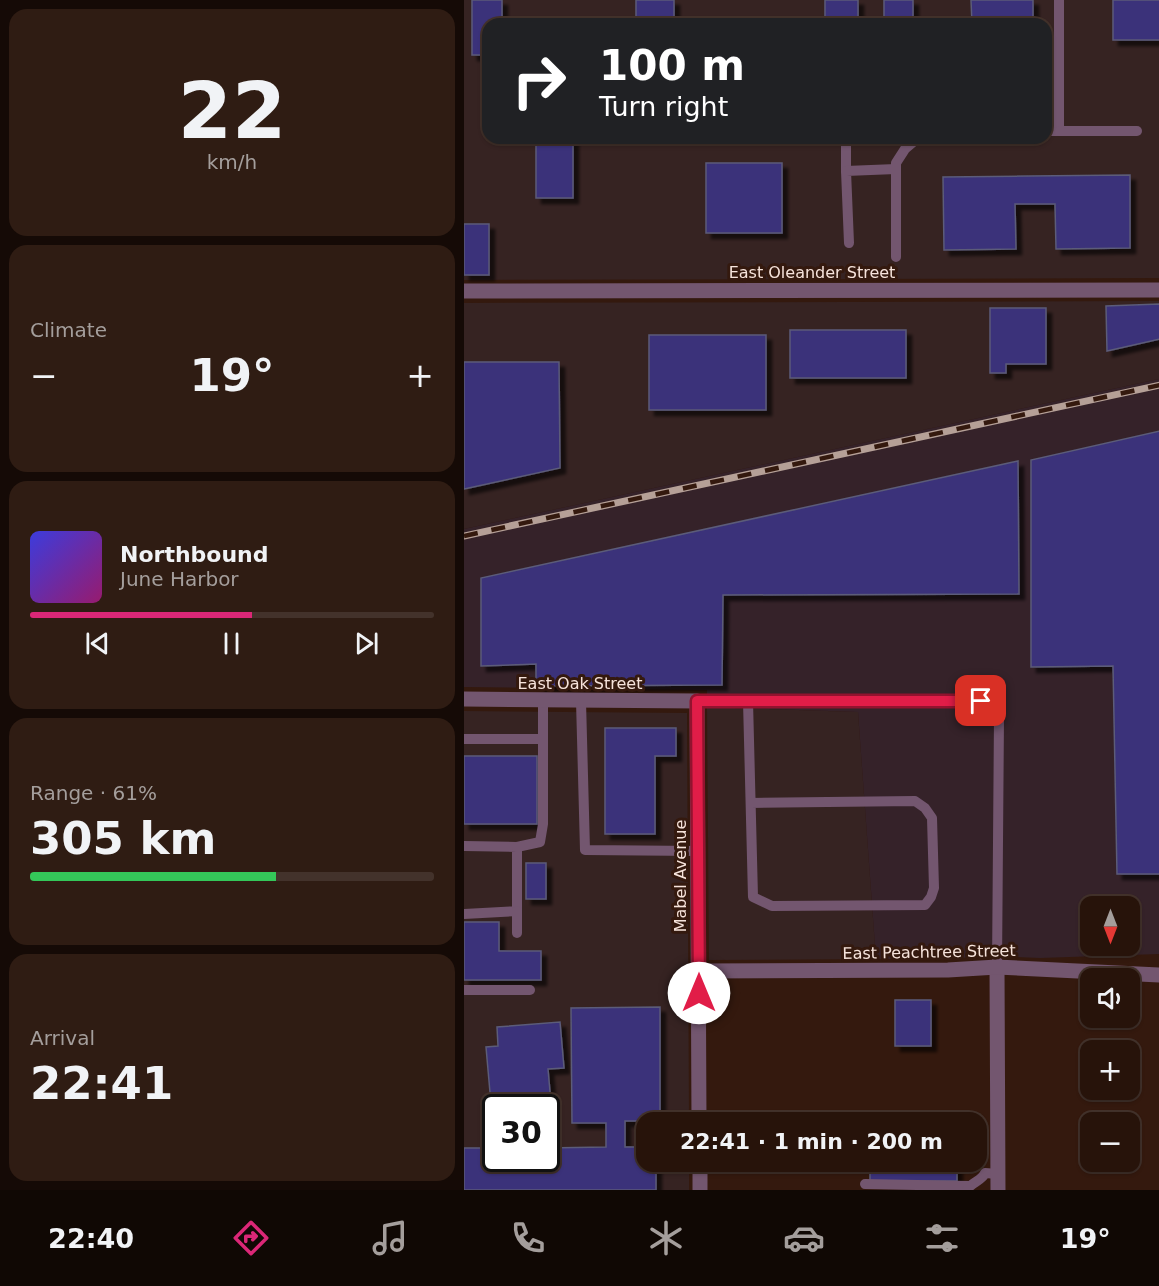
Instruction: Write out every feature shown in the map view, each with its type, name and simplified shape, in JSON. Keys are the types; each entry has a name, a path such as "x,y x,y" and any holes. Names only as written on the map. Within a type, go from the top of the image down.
{"street":[{"name":"East Oleander Street","path":"464,291 1160,290"},
{"name":"East Oak Street","path":"464,699 697,701"},
{"name":"Mabel Avenue","path":"697,701 699,1112"},
{"name":"East Peachtree Street","path":"698,971 997,968 1160,975"},
{"path":"997,968 998,1190"},
{"path":"700,1172 700,1190"}],"lane":[{"path":"1059,0 1059,131"},
{"path":"1052,131 1137,131"},
{"path":"846,144 849,243"},
{"path":"896,257 896,163 911,144"},
{"path":"846,171 896,169"},
{"path":"464,846 517,847 540,842 543,824 543,701"},
{"path":"581,701 585,850 698,851"},
{"path":"697,701 981,701 1000,717 997,968"},
{"path":"748,701 751,803 754,897 773,906 925,904 931,897 934,888 932,818 925,808 915,801 751,803"},
{"path":"464,739 543,739"},
{"path":"516,933 517,847"},
{"path":"464,914 517,911"},
{"path":"464,990 530,990"},
{"path":"866,1184 968,1188 983,1178 985,1173 998,1174"}],"shaded area":[{"path":"464,0 1159,0 1159,278 464,280"},
{"path":"1159,301 1159,379 464,529 464,303"},
{"path":"1159,379 1159,954 1140,955 1140,896 1080,896 1080,956 1100,956 876,959 858,712 707,707 707,690 464,687 464,529"},
{"path":"707,707 858,712 876,959 709,960"},
{"path":"464,711 687,713 689,1112 636,1112 636,1172 689,1172 689,1190 464,1190"}],"building":[{"path":"472,0 502,0 502,18 482,18 482,55 472,55"},
{"path":"636,0 674,0 674,18 636,18"},
{"path":"825,0 858,0 858,18 825,18"},
{"path":"884,0 913,0 913,18 884,18"},
{"path":"971,0 1033,0 1033,18 972,18"},
{"path":"1113,0 1160,0 1160,40 1113,40"},
{"path":"536,144 573,144 573,198 536,198"},
{"path":"706,163 782,163 782,233 706,233"},
{"path":"1130,175 1130,248 1056,249 1055,204 1015,204 1016,249 944,250 943,177"},
{"path":"464,224 489,224 489,275 464,275"},
{"path":"1160,304 1160,339 1107,351 1106,306"},
{"path":"990,308 1046,308 1046,364 1006,364 1006,373 990,373"},
{"path":"790,330 906,330 906,378 790,378"},
{"path":"649,335 766,335 766,410 649,410"},
{"path":"464,362 559,362 560,468 464,489"},
{"path":"1160,431 1160,874 1117,874 1113,666 1031,667 1031,460"},
{"path":"1018,461 1019,594 723,595 722,685 536,686 536,664 481,666 481,578"},
{"path":"605,728 676,728 676,756 655,756 655,834 605,834"},
{"path":"464,756 537,756 537,824 464,824"},
{"path":"526,863 546,863 546,899 526,899"},
{"path":"464,922 499,922 499,951 541,951 541,980 464,980"},
{"path":"895,1000 931,1000 931,1046 895,1046"},
{"path":"660,1007 660,1112 636,1112 636,1121 625,1121 625,1147 636,1147 636,1172 656,1172 656,1190 464,1190 464,1148 482,1148 482,1172 560,1172 560,1148 606,1147 606,1123 572,1123 571,1008"},
{"path":"560,1022 564,1068 548,1069 550,1094 490,1094 486,1047 498,1046 497,1027"},
{"path":"870,1172 957,1172 957,1181 870,1181"}],"railway":[{"path":"464,536 1160,385"}],"route":[{"path":"699,993 697,701 981,701"}]}
